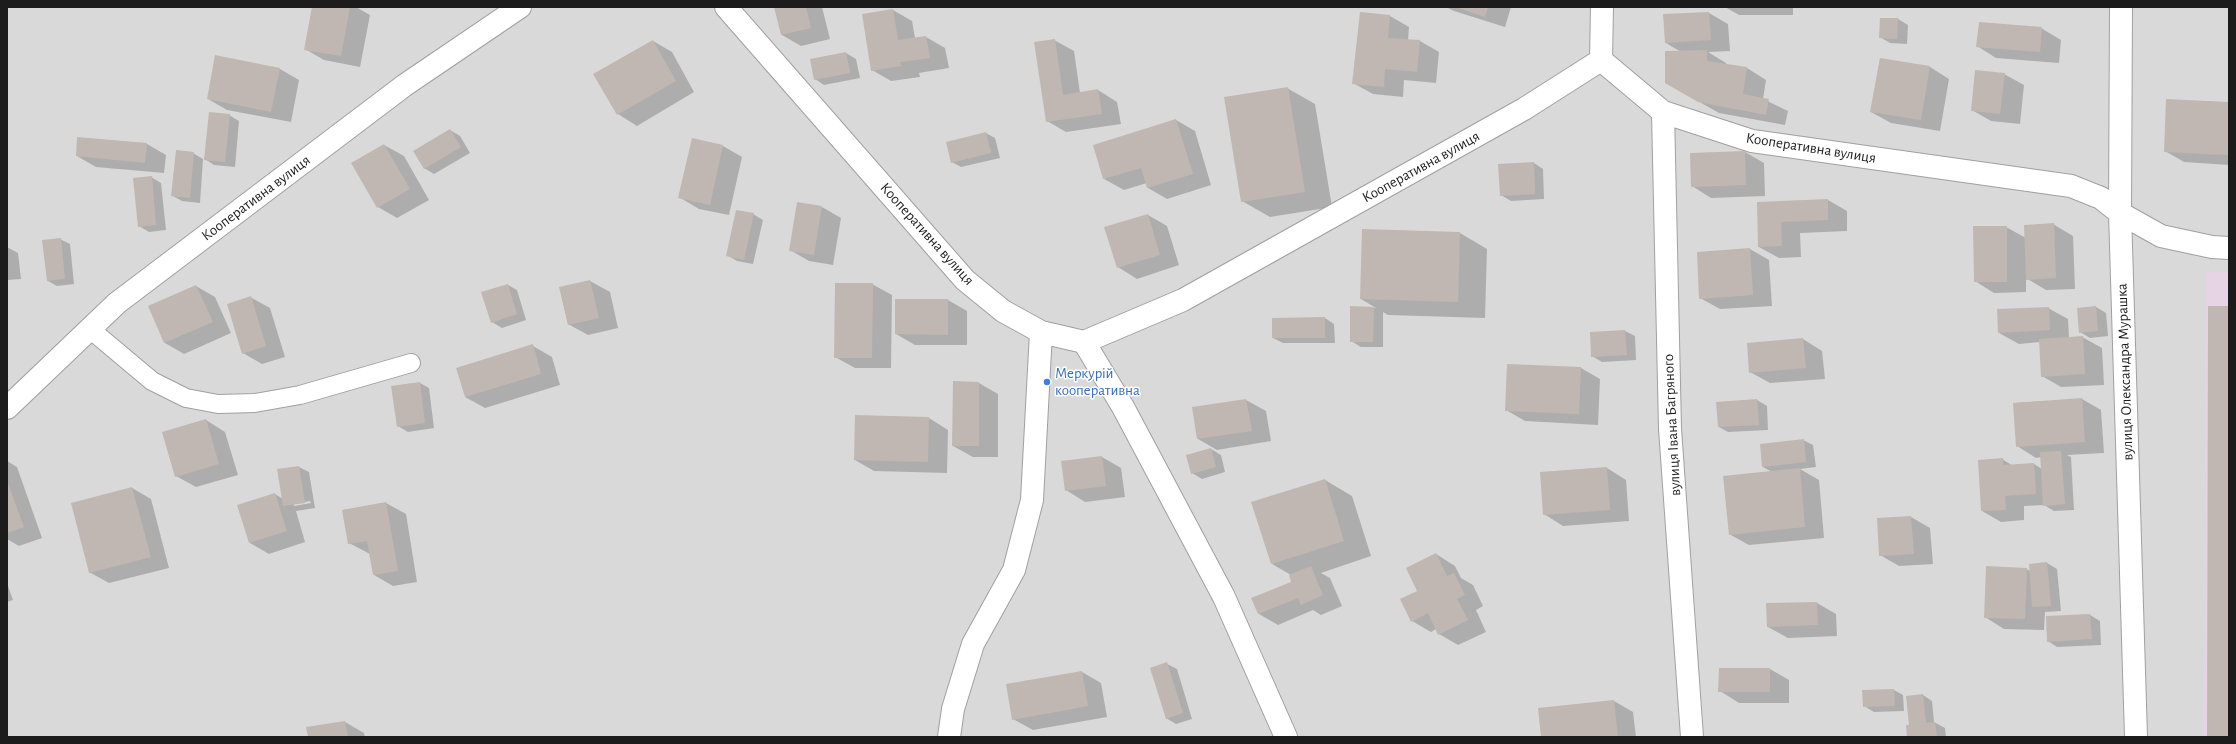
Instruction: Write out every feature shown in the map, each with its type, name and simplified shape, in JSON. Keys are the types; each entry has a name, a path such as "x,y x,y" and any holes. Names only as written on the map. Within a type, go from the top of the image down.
{"street":[{"name":"Кооперативна вулиця","path":"7,408 117,303 405,85 520,7"},
{"name":"Кооперативна вулиця","path":"726,7 965,280 1003,311 1041,332 1084,342 1183,300 1524,109 1601,60 1663,112 1752,141 2071,186 2101,198 2120,213 2161,236 2212,247 2229,248"},
{"path":"1601,60 1602,7"},
{"name":"вулиця Олександра Мурашка","path":"2121,7 2120,213 2136,737"},
{"name":"вулиця Івана Багряного","path":"1663,112 1670,429 1692,737"},
{"path":"949,737 953,709 973,644 1014,570 1032,500 1041,332"},
{"path":"1084,342 1123,407 1224,597 1286,737"}],"lane":[{"path":"90,329 152,381 186,398 218,404 255,403 300,395 411,363"}],"shaded area":[{"path":"7,7 2229,7 2229,737 7,737"},
{"path":"2206,271 2229,273 2229,737 2202,737 2205,639"}],"building":[{"path":"312,7 350,7 341,56 304,50"},
{"path":"774,7 806,7 811,28 781,35"},
{"path":"1455,7 1488,7 1485,17"},
{"path":"893,9 898,40 926,36 930,58 900,62 901,66 871,71 862,14"},
{"path":"1360,12 1390,15 1388,38 1420,40 1417,72 1385,69 1384,87 1352,84"},
{"path":"1709,12 1711,40 1665,43 1663,14"},
{"path":"1880,18 1898,18 1897,39 1879,38"},
{"path":"1979,22 2042,27 2040,52 1976,47"},
{"path":"1055,39 1063,95 1098,89 1102,114 1046,122 1034,42"},
{"path":"653,40 676,81 617,115 593,74"},
{"path":"1707,50 1707,61 1747,67 1743,94 1769,99 1766,115 1698,102 1665,83 1665,51"},
{"path":"846,52 850,73 814,80 810,59"},
{"path":"215,55 280,68 271,112 207,99"},
{"path":"1880,58 1930,66 1921,120 1870,112"},
{"path":"1975,70 2005,73 2000,114 1971,111"},
{"path":"1288,87 1305,192 1241,202 1224,97"},
{"path":"2166,99 2229,102 2229,155 2164,152"},
{"path":"209,112 230,114 225,162 204,160"},
{"path":"1176,119 1193,174 1147,188 1141,168 1103,179 1093,145"},
{"path":"450,129 461,147 424,169 413,151"},
{"path":"986,132 991,153 951,163 946,142"},
{"path":"77,137 147,143 145,163 76,156"},
{"path":"692,138 723,145 710,205 678,198"},
{"path":"384,144 410,189 377,208 351,163"},
{"path":"176,150 194,152 190,198 171,196"},
{"path":"1745,151 1746,185 1691,187 1690,153"},
{"path":"1534,162 1535,194 1500,196 1498,164"},
{"path":"152,176 156,225 138,227 133,178"},
{"path":"1828,199 1828,220 1781,222 1782,246 1758,247 1757,202"},
{"path":"797,202 822,206 814,255 789,251"},
{"path":"736,210 754,213 744,260 726,256"},
{"path":"1148,214 1160,255 1117,268 1104,227"},
{"path":"2054,223 2056,278 2026,280 2024,225"},
{"path":"1973,226 2007,226 2007,282 1974,282"},
{"path":"1362,229 1460,232 1458,302 1360,299"},
{"path":"61,238 65,279 47,281 42,240"},
{"path":"1750,248 1753,295 1699,299 1697,252"},
{"path":"590,280 599,318 568,325 559,287"},
{"path":"835,283 873,283 872,358 834,358"},
{"path":"508,284 517,314 491,323 481,292"},
{"path":"196,285 213,322 164,343 148,306"},
{"path":"251,296 266,346 242,354 227,304"},
{"path":"895,299 948,299 948,335 895,334"},
{"path":"1350,306 1374,307 1373,342 1350,342"},
{"path":"2096,306 2098,331 2079,333 2077,308"},
{"path":"2208,306 2229,306 2229,737 2207,737"},
{"path":"2049,307 2050,330 1998,333 1997,309"},
{"path":"1325,317 1325,338 1272,338 1272,318"},
{"path":"1625,330 1627,355 1591,357 1590,332"},
{"path":"2083,336 2085,374 2041,377 2039,339"},
{"path":"1803,338 1806,368 1749,373 1747,343"},
{"path":"533,344 541,374 465,397 456,368"},
{"path":"1507,364 1581,367 1579,414 1505,411"},
{"path":"953,381 979,382 979,446 952,446"},
{"path":"420,382 425,423 397,427 391,386"},
{"path":"2082,398 2085,442 2016,447 2013,403"},
{"path":"1246,399 1252,431 1197,439 1192,407"},
{"path":"1757,399 1759,425 1718,427 1716,402"},
{"path":"855,415 929,417 928,462 854,460"},
{"path":"206,419 219,464 175,477 162,432"},
{"path":"1804,439 1806,462 1762,467 1760,444"},
{"path":"1211,448 1216,467 1191,474 1186,455"},
{"path":"2061,451 2065,504 2043,506 2040,452"},
{"path":"1102,456 1106,486 1065,491 1061,461"},
{"path":"2003,458 2003,465 2034,463 2036,494 2005,496 2006,510 1981,511 1978,460"},
{"path":"299,466 305,503 283,506 277,469"},
{"path":"1607,467 1610,510 1543,515 1540,472"},
{"path":"1800,468 1805,527 1729,535 1723,476"},
{"path":"1325,479 1344,541 1271,564 1251,502"},
{"path":"7,481 24,527 7,533"},
{"path":"132,487 151,557 89,573 71,503"},
{"path":"275,493 287,531 249,543 237,505"},
{"path":"386,502 398,571 373,575 367,541 348,544 342,510"},
{"path":"1911,516 1914,554 1879,556 1877,518"},
{"path":"1436,553 1447,576 1454,573 1465,595 1457,599 1468,620 1438,635 1428,613 1411,622 1400,599 1417,591 1406,568"},
{"path":"2047,562 2051,606 2032,607 2029,564"},
{"path":"1311,566 1323,595 1301,605 1298,598 1258,614 1251,598 1291,582 1289,575"},
{"path":"1986,566 2027,568 2025,619 1984,618"},
{"path":"1817,602 1818,625 1767,627 1766,603"},
{"path":"2090,614 2092,639 2047,642 2046,616"},
{"path":"1167,662 1183,713 1166,719 1150,668"},
{"path":"1719,668 1770,668 1770,692 1718,692"},
{"path":"1082,671 1088,706 1012,720 1006,684"},
{"path":"1894,689 1895,706 1863,707 1862,690"},
{"path":"1923,694 1926,723 1935,722 1937,737 1907,737 1906,725 1909,725 1906,696"},
{"path":"1614,700 1618,737 1541,737 1538,708"},
{"path":"345,721 348,737 308,737 306,727"}],"place":[{"name":"Меркурій кооперативна","path":"1047,382"}]}
